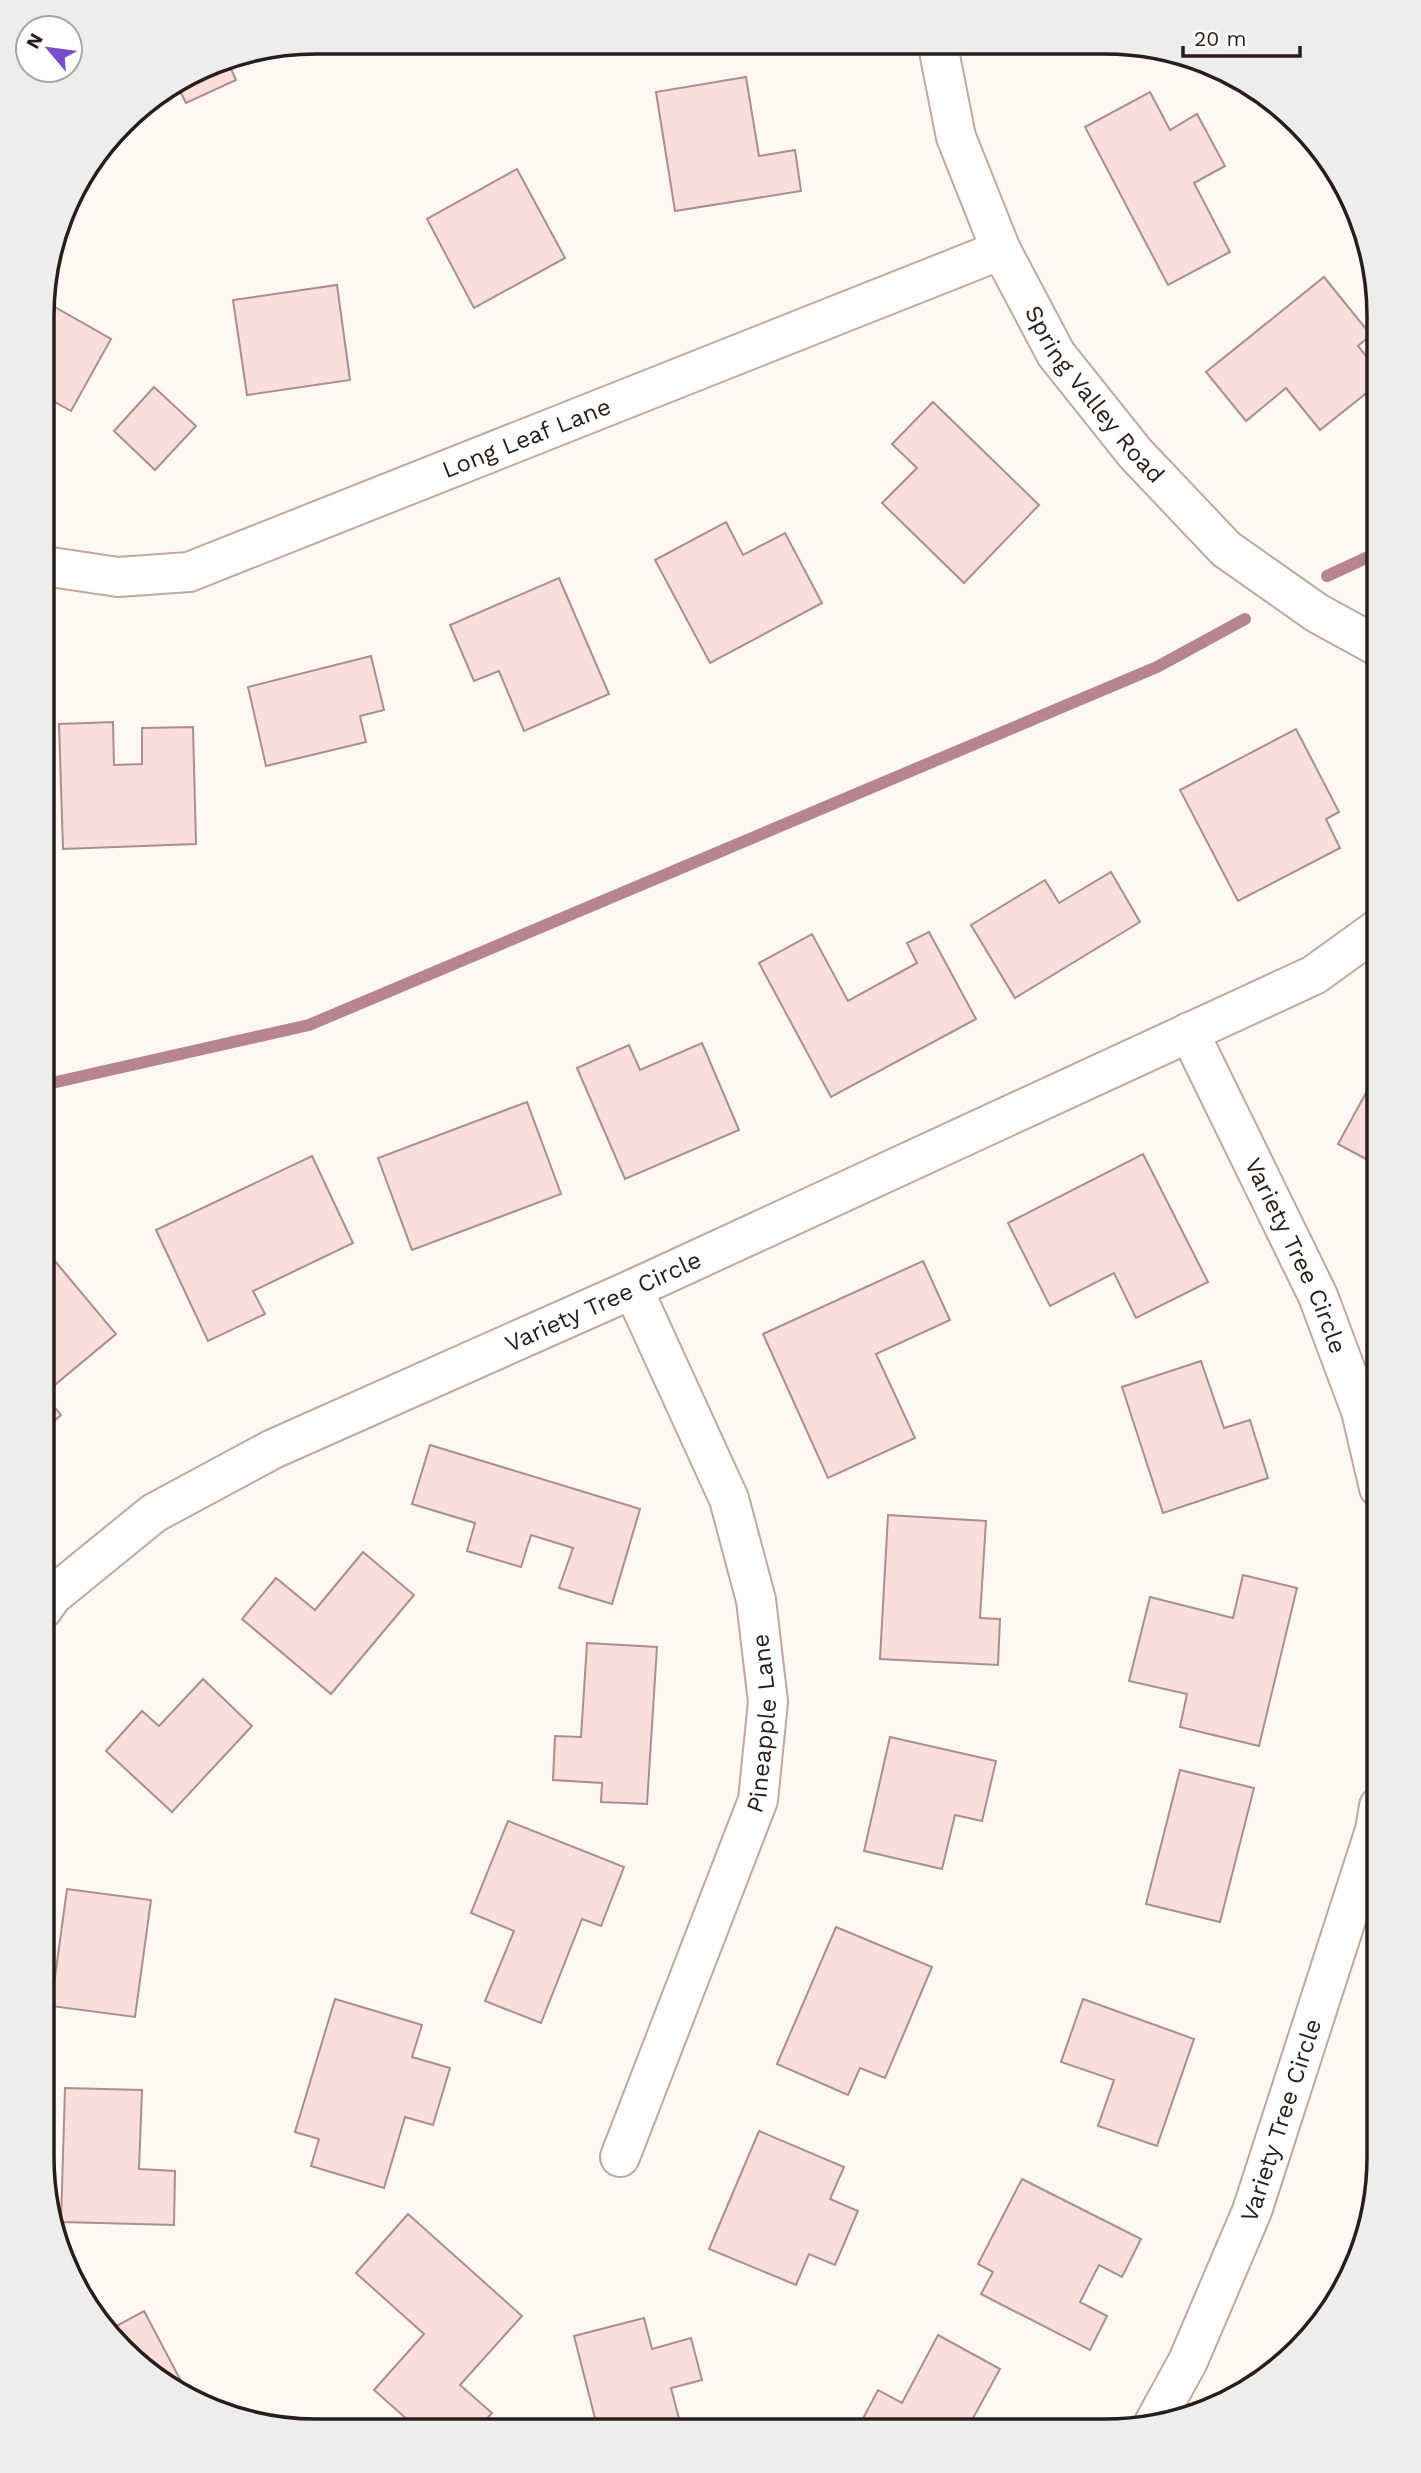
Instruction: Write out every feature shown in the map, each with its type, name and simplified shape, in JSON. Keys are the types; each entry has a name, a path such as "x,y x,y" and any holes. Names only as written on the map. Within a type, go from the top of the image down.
{"street":[{"name":"Spring Valley Road","path":"940,54 956,137 1001,250 1056,354 1135,453 1226,549 1317,613 1367,640"},
{"name":"Long Leaf Lane","path":"54,567 118,577 189,572 1001,250"},
{"name":"Variety Tree Circle","path":"54,1592 153,1513 273,1449 633,1289 1314,975 1367,937"},
{"name":"Variety Tree Circle","path":"1189,1032 1318,1296 1361,1411 1367,1437"},
{"name":"Pineapple Lane","path":"620,2157 758,1800 768,1702 756,1600 730,1499 633,1289"},
{"name":"Variety Tree Circle","path":"1160,2413 1188,2361 1252,2211 1367,1855"}],"building":[{"path":"231,68 236,80 186,103 180,92"},
{"path":"746,77 759,156 795,150 801,191 675,211 656,92"},
{"path":"1150,92 1170,130 1197,114 1225,166 1194,183 1230,252 1168,285 1085,127"},
{"path":"517,169 565,258 474,308 427,219"},
{"path":"1324,277 1367,330 1367,338 1358,346 1367,357 1367,393 1320,430 1286,388 1246,421 1206,372"},
{"path":"337,285 350,380 247,395 233,300"},
{"path":"55,307 111,339 71,411 54,402"},
{"path":"154,387 196,426 155,470 114,431"},
{"path":"933,402 1039,505 964,583 882,503 917,468 892,444"},
{"path":"726,522 743,555 785,533 822,603 710,663 655,560"},
{"path":"559,578 609,694 524,731 499,671 474,681 450,625"},
{"path":"371,656 384,710 360,716 366,742 266,766 248,687"},
{"path":"113,722 114,765 142,764 142,728 193,727 196,844 63,849 59,724"},
{"path":"1296,729 1339,812 1326,819 1340,848 1238,901 1180,790"},
{"path":"1111,872 1140,922 1015,998 971,925 1045,880 1059,903"},
{"path":"929,932 976,1019 831,1097 759,963 812,934 848,1001 917,963 907,943"},
{"path":"702,1043 739,1130 625,1179 577,1068 629,1045 640,1070"},
{"path":"1367,1091 1367,1160 1338,1144"},
{"path":"527,1102 561,1194 412,1250 378,1158"},
{"path":"1143,1154 1208,1282 1136,1318 1114,1273 1050,1306 1008,1223"},
{"path":"312,1156 353,1243 253,1291 265,1314 208,1341 156,1230"},
{"path":"54,1260 116,1334 54,1386"},
{"path":"923,1261 950,1320 876,1354 915,1438 828,1478 763,1334"},
{"path":"1201,1361 1224,1428 1250,1420 1268,1478 1163,1513 1122,1387"},
{"path":"54,1406 61,1415 54,1421"},
{"path":"430,1445 640,1509 612,1604 559,1588 573,1548 531,1535 521,1567 467,1551 475,1523 412,1504"},
{"path":"888,1515 986,1521 980,1618 1000,1619 998,1665 880,1659"},
{"path":"363,1552 414,1595 331,1694 242,1619 276,1578 315,1610"},
{"path":"1243,1575 1297,1588 1259,1746 1180,1727 1187,1694 1129,1681 1150,1597 1233,1618"},
{"path":"587,1643 657,1647 647,1804 601,1802 602,1783 553,1780 555,1736 581,1737"},
{"path":"203,1679 252,1726 172,1812 106,1751 142,1711 159,1726"},
{"path":"890,1737 996,1761 982,1821 955,1815 942,1869 864,1851"},
{"path":"1180,1770 1254,1788 1220,1922 1146,1904"},
{"path":"508,1821 624,1867 601,1926 582,1919 541,2023 485,2001 514,1931 471,1913"},
{"path":"67,1889 151,1900 135,2017 54,2006 54,1984"},
{"path":"836,1927 932,1967 885,2078 860,2068 848,2095 777,2064"},
{"path":"335,1999 422,2025 412,2057 450,2068 433,2125 405,2117 384,2188 311,2166 319,2139 295,2132"},
{"path":"1083,1999 1194,2039 1157,2146 1098,2126 1114,2080 1061,2062"},
{"path":"65,2088 142,2090 139,2169 175,2171 174,2225 63,2222"},
{"path":"759,2131 844,2167 830,2199 858,2211 835,2265 809,2254 796,2285 709,2249"},
{"path":"1022,2179 1141,2239 1122,2277 1099,2265 1080,2302 1107,2316 1090,2350 981,2294 993,2272 978,2264"},
{"path":"408,2214 522,2316 460,2385 492,2413 487,2419 407,2419 374,2390 424,2334 356,2273"},
{"path":"144,2311 181,2382 144,2354 116,2326"},
{"path":"644,2318 652,2349 691,2338 702,2380 671,2388 679,2419 595,2419 574,2336"},
{"path":"938,2335 1000,2369 973,2419 863,2419 878,2390 902,2403"}],"waterway":[{"path":"1327,576 1367,558"},
{"path":"54,1083 309,1025 1157,667 1245,619"}]}
